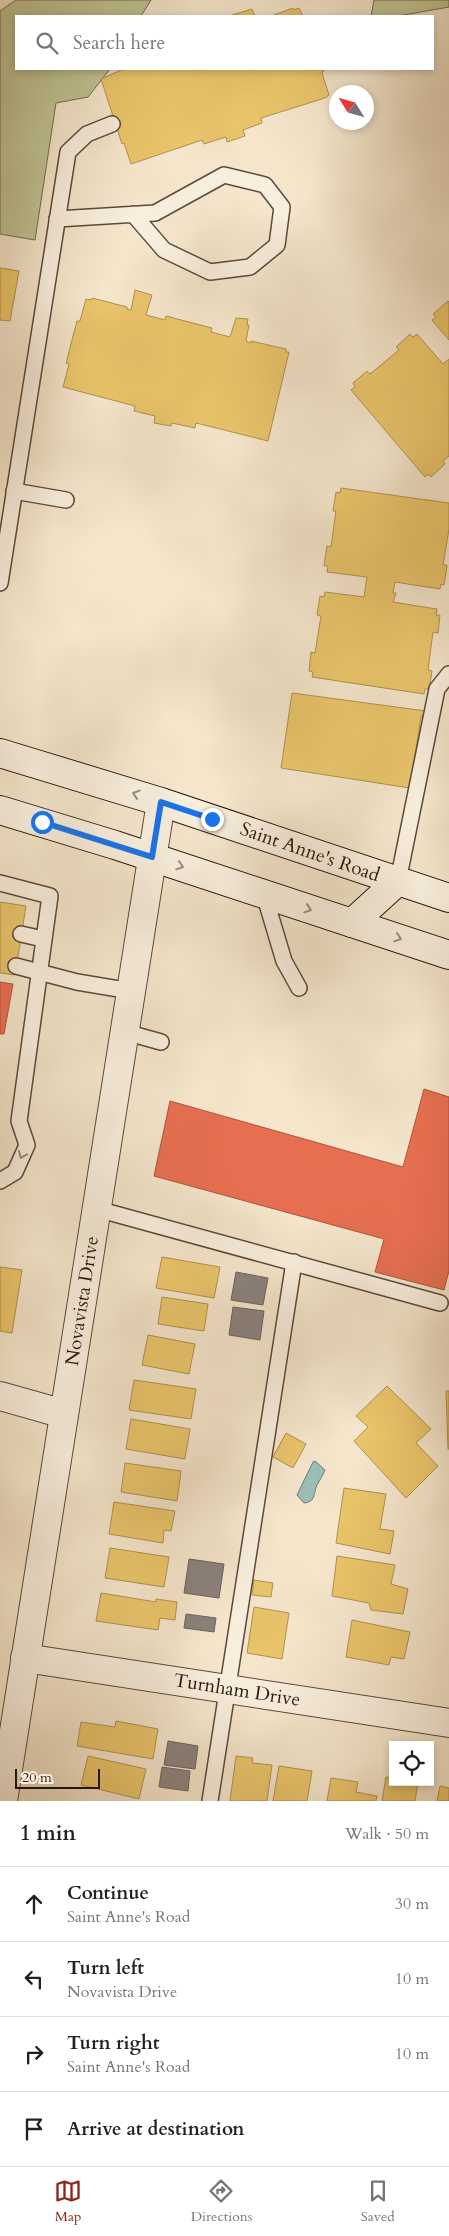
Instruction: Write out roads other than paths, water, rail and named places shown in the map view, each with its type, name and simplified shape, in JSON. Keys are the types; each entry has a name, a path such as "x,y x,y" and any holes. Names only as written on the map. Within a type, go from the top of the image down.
{"street":[{"name":"Saint Anne's Road","path":"0,753 161,802 449,898"},
{"name":"Novavista Drive","path":"3,1801 161,802"},
{"path":"0,810 152,857 449,955"},
{"path":"352,923 398,881"},
{"path":"0,1396 64,1414"},
{"name":"Turnham Drive","path":"25,1658 449,1723"}],"lane":[{"path":"0,583 68,152 87,134 112,124"},
{"path":"57,218 133,214 155,213 224,175 264,185 282,207 277,245 250,267 210,272 164,250 133,214"},
{"path":"14,491 66,500"},
{"path":"398,881 437,689 449,674"},
{"path":"0,882 50,896 38,972 19,1121 26,1145 15,1172 0,1181"},
{"path":"264,894 284,961 299,988"},
{"path":"21,934 43,939"},
{"path":"16,966 131,992"},
{"path":"125,1032 161,1042"},
{"path":"97,1209 440,1303"},
{"path":"210,1801 294,1262"}],"water":[{"path":"315,1461 325,1470 317,1485 314,1497 311,1501 304,1503 297,1495"}]}
